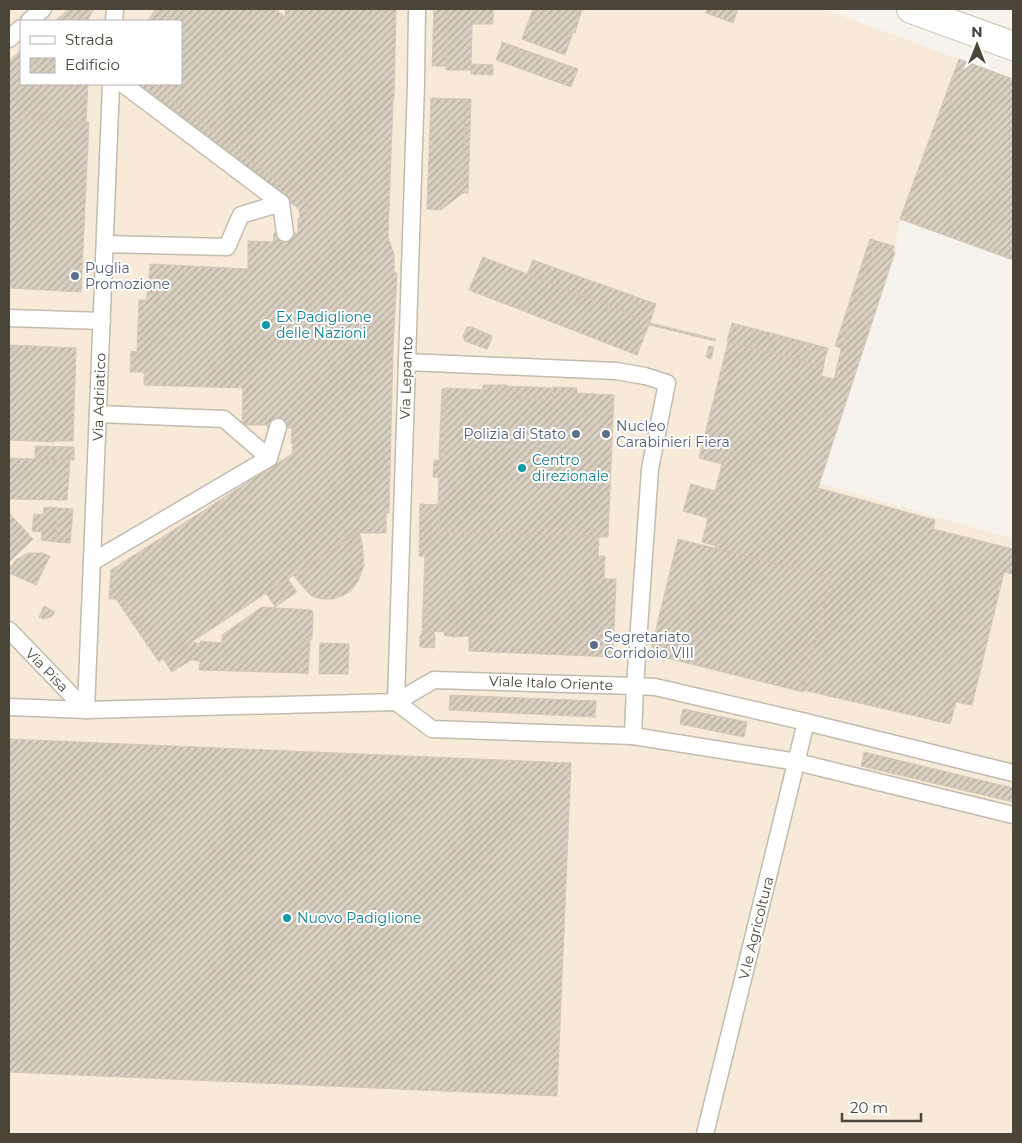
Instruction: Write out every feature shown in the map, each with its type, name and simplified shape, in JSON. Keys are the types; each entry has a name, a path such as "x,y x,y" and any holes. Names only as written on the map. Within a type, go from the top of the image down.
{"street":[{"path":"911,9 1013,46"}],"lane":[{"path":"30,20 44,9"},
{"name":"Via Lepanto","path":"396,702 416,92 417,9"},
{"path":"9,39 20,29"},
{"name":"Via Adriatico","path":"86,710 112,85"},
{"path":"124,85 281,203 285,233"},
{"path":"105,244 227,247 241,215 281,203"},
{"path":"9,318 102,321"},
{"path":"407,362 616,371 645,376 667,383 650,469 633,736"},
{"path":"98,414 224,419 269,458"},
{"path":"92,562 269,458 278,427"},
{"name":"Via Pisa","path":"9,630 86,710"},
{"name":"Viale Italo Oriente","path":"9,707 86,710 396,702 434,680 635,686 655,688 806,722 1013,773"},
{"path":"396,702 432,729 633,736 797,762 1013,815"},
{"name":"V.le Agricoltura","path":"705,1134 806,722"}],"shaded area":[{"path":"9,9 823,9 959,59 897,230 897,246 816,482 1013,539 1013,1134 9,1134"}],"building":[{"path":"69,9 94,9 88,19 90,20 56,20"},
{"name":"Ex Padiglione delle Nazioni","path":"156,9 275,9 285,17 286,9 396,9 388,238 394,254 394,273 397,273 389,513 386,513 386,533 358,533 164,660 120,593 116,599 109,599 111,570 292,454 293,443 291,443 292,428 242,425 243,388 144,385 144,372 130,372 131,351 137,352 139,300 147,300 147,280 149,280 150,264 248,269 248,241 273,242 274,233 298,233 298,218 307,218 308,204 152,85 182,85 182,20 148,20"},
{"path":"434,9 448,9 446,66 432,66"},
{"path":"448,9 493,9 493,24 472,24 471,70 446,70"},
{"path":"533,9 582,9 575,33 573,32 565,55 522,39"},
{"path":"707,9 738,9 733,23 706,13"},
{"path":"502,42 578,69 577,71 502,44"},
{"path":"502,44 577,71 571,87 496,60"},
{"path":"20,51 20,85 88,85 86,122 9,119 9,61"},
{"path":"959,59 1013,79 1013,260 900,219"},
{"path":"471,64 493,65 493,75 471,74"},
{"path":"138,85 152,85 308,204 307,218 300,218 299,209"},
{"path":"431,98 466,99 463,193 441,210 427,209"},
{"path":"466,99 471,99 468,193 463,193"},
{"path":"9,119 89,122 81,292 9,288"},
{"path":"870,239 894,246 892,251 875,245 842,349 835,346"},
{"path":"875,245 895,252 818,488 935,520 933,529 1013,549 1013,574 1004,572 972,705 956,702 950,724 803,690 831,577 715,549 716,546 702,542 708,518 683,511 691,484 715,491 722,464 699,458 728,342 824,366 821,376 834,379 842,346"},
{"path":"483,257 650,322 637,355 469,290"},
{"path":"533,260 656,304 650,322 527,274"},
{"path":"650,323 716,339 715,341 649,325"},
{"path":"732,323 828,348 827,351 733,327 730,342 727,341"},
{"path":"467,327 472,327 492,336 487,349 465,341 463,336"},
{"path":"733,327 827,351 823,366 730,342"},
{"path":"9,345 76,348 73,441 9,440"},
{"path":"709,346 714,347 711,359 706,357"},
{"path":"483,385 577,388 577,393 553,392 553,400 506,398 506,391 483,390"},
{"name":"Centro direzionale","path":"446,388 506,391 506,398 553,400 553,392 614,395 608,537 439,532 439,477 433,477 434,460 440,460 440,457 444,457"},
{"path":"446,388 444,457 439,458 442,389"},
{"path":"35,446 74,447 74,460 35,459"},
{"path":"9,458 70,460 67,500 9,499"},
{"path":"420,504 440,505 439,532 599,536 598,556 605,556 604,579 616,579 613,657 469,651 469,636 451,637 451,632 427,631 430,556 419,556"},
{"path":"44,507 58,508 56,542 41,540 42,532 32,531 34,514 43,515"},
{"path":"58,508 73,509 70,543 56,542"},
{"path":"9,513 33,539 9,562"},
{"path":"359,532 364,565 358,581 351,591 333,599 320,599 310,595 293,575"},
{"path":"678,539 831,577 803,692 650,654"},
{"path":"28,553 42,553 50,556 36,585 9,573 9,569 16,560"},
{"path":"425,556 430,556 427,631 434,632 434,648 420,647"},
{"path":"288,579 297,592 275,607 266,593"},
{"path":"120,593 163,658 159,662 116,599"},
{"path":"44,606 55,612 51,617 44,619 39,617"},
{"path":"262,607 311,610 313,612 312,639 302,639 300,673 199,670 200,661 191,660 172,672 164,660 191,642 201,644 200,641 222,643 222,635"},
{"path":"444,632 451,632 451,636 445,636"},
{"path":"302,639 310,639 308,674 300,673"},
{"path":"320,643 349,644 348,674 319,674"},
{"path":"450,695 596,701 595,717 449,710"},
{"path":"683,709 747,722 744,737 680,724"},
{"name":"Nuovo Padiglione","path":"9,739 571,763 557,1096 9,1072"},
{"path":"864,752 1013,788 1013,802 861,766"}],"place":[{"name":"Puglia Promozione","path":"75,276"},
{"name":"Ex Padiglione delle Nazioni","path":"266,325"},
{"name":"Polizia di Stato","path":"576,434"},
{"name":"Nucleo Carabinieri Fiera","path":"606,434"},
{"name":"Centro direzionale","path":"522,468"},
{"name":"Segretariato Corridoio VIII","path":"594,645"},
{"name":"Nuovo Padiglione","path":"287,918"}]}
